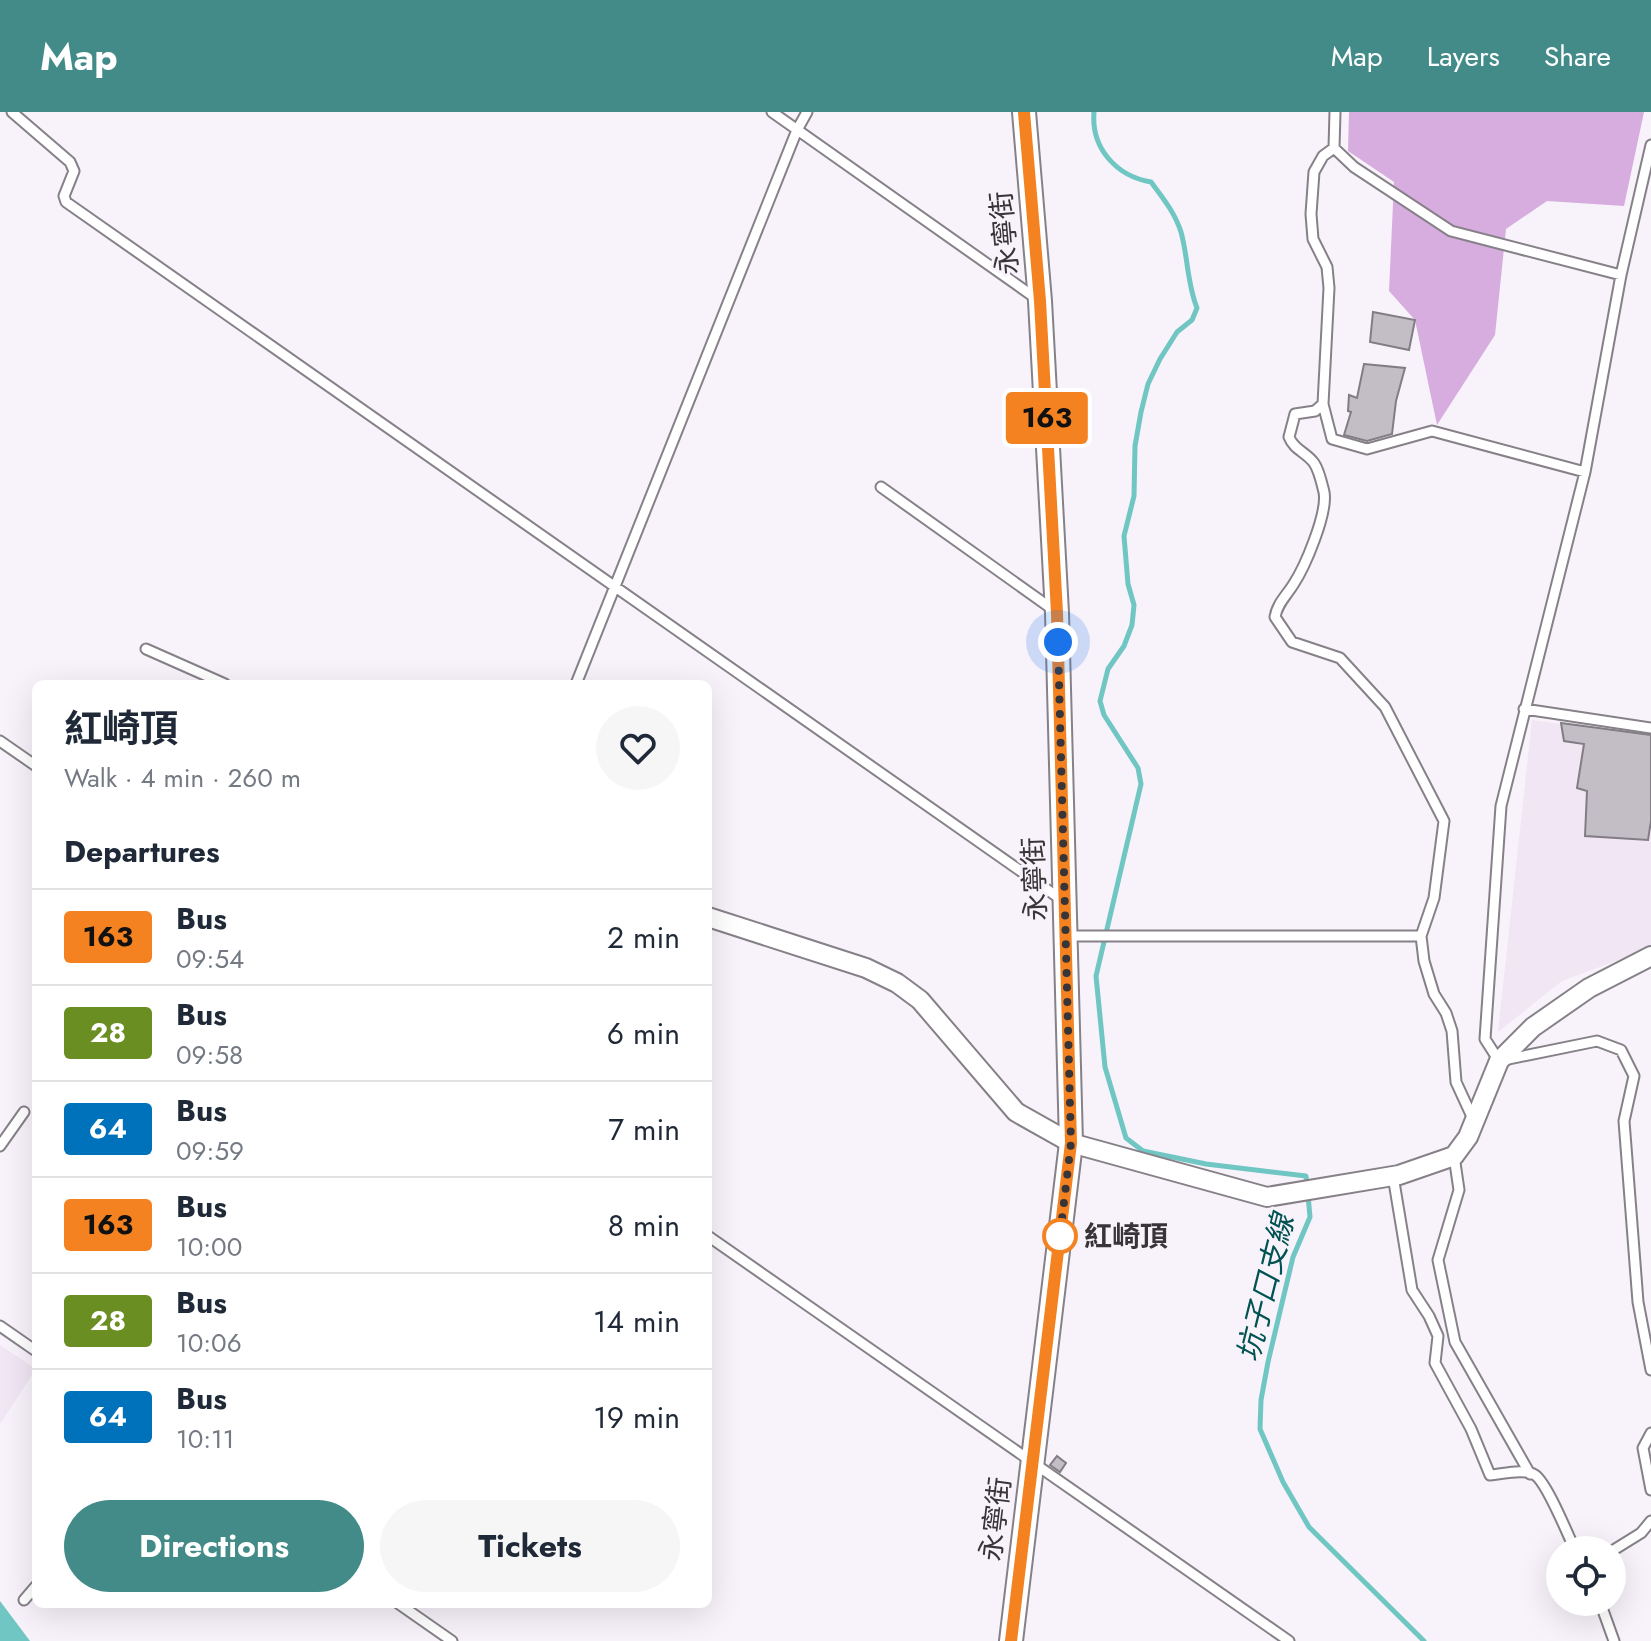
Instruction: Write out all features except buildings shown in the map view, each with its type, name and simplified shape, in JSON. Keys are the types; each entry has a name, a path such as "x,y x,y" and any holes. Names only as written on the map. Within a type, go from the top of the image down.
{"street":[{"name":"永寧街","path":"1011,1641 1071,1143 1057,613 1040,301 1024,112"},
{"path":"712,918 866,968 897,983 920,1000 1016,1112 1071,1143 1267,1197 1393,1176 1454,1156 1468,1137 1499,1061 1533,1027 1589,988 1651,956"}],"lane":[{"path":"12,112 70,162 74,171 64,196 66,202 1065,902"},
{"path":"772,112 1040,301"},
{"path":"578,680 797,130 807,112"},
{"path":"1335,112 1334,148 1354,167 1451,231 1621,275"},
{"path":"1651,145 1621,275 1585,472 1501,806 1485,1039 1499,1061 1597,1041 1621,1050 1634,1076 1624,1121 1638,1302 1651,1370"},
{"path":"1334,148 1323,156 1314,172 1311,214 1313,239 1327,267 1329,288 1323,404 1332,439 1367,449 1432,431 1585,472"},
{"path":"1323,404 1315,411 1298,412 1293,418 1290,441 1313,461 1325,495 1313,547 1293,586 1276,609 1275,617 1292,642 1340,658 1385,707 1438,805 1444,821 1443,837 1434,898 1421,936 1424,961 1434,994 1446,1013 1452,1031 1456,1082 1474,1121"},
{"path":"881,487 1057,613"},
{"path":"146,649 216,680"},
{"path":"1524,709 1651,728"},
{"path":"0,741 32,763"},
{"path":"1066,936 1421,936"},
{"path":"0,1146 24,1112"},
{"path":"1454,1156 1459,1190 1438,1260 1455,1342 1530,1474"},
{"path":"1393,1176 1412,1290 1438,1336 1435,1363 1471,1429 1490,1475 1535,1475 1545,1486 1568,1536"},
{"path":"712,1239 1289,1641"},
{"path":"0,1326 32,1348"},
{"path":"1651,1433 1643,1448 1651,1490"},
{"path":"1626,1542 1641,1533 1651,1521"},
{"path":"24,1600 32,1591"},
{"path":"405,1608 452,1641"},
{"path":"1605,1616 1614,1641"}],"shaded area":[{"path":"1349,112 1644,112 1624,206 1547,201 1506,229 1495,335 1437,425 1415,320 1389,291 1394,182 1348,151"},
{"path":"1532,720 1651,737 1651,948 1562,981 1498,1032"},
{"path":"0,1345 32,1366 32,1375 0,1424"}],"water":[{"path":"0,1601 30,1641 0,1641"}],"waterway":[{"name":"坑子口支線","path":"1094,112 1097,137 1108,158 1127,174 1151,182 1175,218 1181,232 1197,308 1192,320 1177,332 1160,359 1148,384 1141,412 1135,446 1134,496 1124,536 1128,584 1134,605 1132,625 1124,646 1108,669 1100,701 1104,715 1138,768 1141,784 1096,976 1105,1067 1126,1138 1143,1151 1206,1164 1306,1176 1307,1185"},
{"name":"坑子口支線","path":"1308,1195 1310,1217 1293,1257 1268,1362 1261,1400 1260,1429 1283,1482 1309,1527 1424,1641"}],"bus line":[{"name":"163","path":"1011,1641 1071,1143 1057,613 1040,301 1024,112"}],"place":[{"name":"紅崎頂","path":"1060,1236"}],"route":[{"path":"1058,642 1071,1143 1060,1236"}]}
